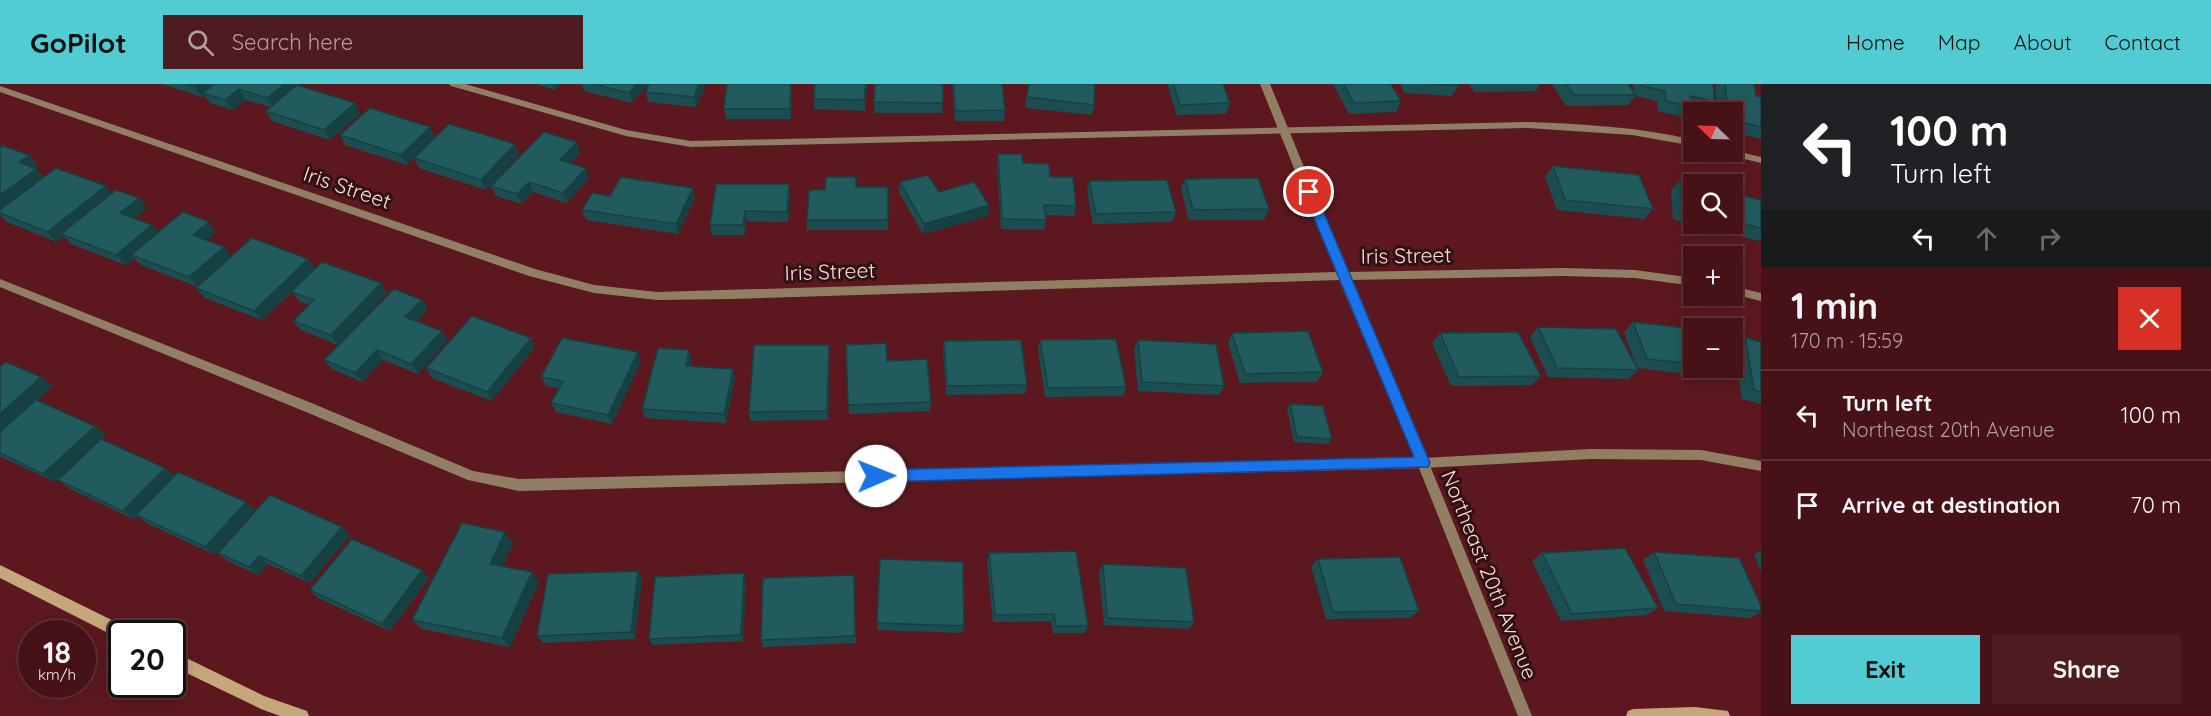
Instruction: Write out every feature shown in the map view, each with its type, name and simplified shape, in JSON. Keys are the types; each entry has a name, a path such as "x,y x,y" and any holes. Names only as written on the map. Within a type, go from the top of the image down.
{"street":[{"path":"454,84 626,133 691,144 1528,125 1605,128 1664,135 1683,140"},
{"name":"Northeast 20th Avenue","path":"1265,84 1343,276 1423,463 1525,716"},
{"name":"Iris Street","path":"0,89 533,273 594,289 657,296 730,296 1343,276 1573,272 1635,274 1683,281"},
{"path":"1743,156 1761,160"},
{"path":"0,283 299,403 472,476 519,485 1423,463 1591,454 1690,455 1761,465"},
{"path":"1743,293 1761,297"},
{"path":"0,571 108,625"},
{"path":"186,665 261,702 302,716"},
{"path":"1633,716 1695,714 1723,716"}],"building":[{"path":"214,84 285,84 267,98 239,89 225,100 203,93"},
{"path":"593,84 637,84 629,93"},
{"path":"649,84 699,84 694,97 646,92"},
{"path":"727,84 791,84 790,109 724,109"},
{"path":"815,84 866,84 864,100 814,99"},
{"path":"875,84 943,84 943,103 874,102"},
{"path":"953,84 1002,84 1005,110 956,111"},
{"path":"1029,84 1095,84 1094,105 1027,97"},
{"path":"1173,84 1223,84 1230,103 1180,105"},
{"path":"1343,84 1391,84 1401,101 1354,103"},
{"path":"1428,84 1457,84 1458,86"},
{"path":"1566,84 1628,84 1636,95 1574,95"},
{"path":"1642,84 1713,84 1715,102 1691,96 1692,102 1683,102 1683,105 1666,101 1665,91 1642,86"},
{"path":"1725,84 1754,84 1756,96 1761,97 1761,127 1743,123 1743,102 1727,102"},
{"path":"297,85 355,103 324,130 266,111"},
{"path":"370,108 430,127 401,155 340,135"},
{"path":"449,124 515,144 481,180 414,158"},
{"path":"544,132 577,142 560,160 586,168 563,193 529,182 517,194 491,186"},
{"path":"0,145 29,155 19,162 36,169 0,195"},
{"path":"998,154 1022,154 1023,163 1049,164 1050,177 1073,177 1076,206 1044,205 1046,220 1002,219"},
{"path":"1553,166 1639,175 1653,209 1565,200"},
{"path":"56,168 106,186 47,232 0,213 0,210"},
{"path":"928,175 939,192 974,182 989,205 924,224 900,182"},
{"path":"621,177 693,188 676,224 582,210 592,193 610,196"},
{"path":"826,177 856,177 856,187 888,187 888,220 807,220 809,190 825,190"},
{"path":"1258,178 1269,209 1193,210 1185,179"},
{"path":"1167,180 1176,212 1096,214 1089,181"},
{"path":"1680,180 1683,181 1682,209"},
{"path":"716,184 789,184 787,212 745,211 743,225 710,225"},
{"path":"116,190 139,198 120,213 152,225 116,255 61,234"},
{"path":"1743,196 1761,200 1761,228 1743,224"},
{"path":"183,212 209,222 193,235 224,247 189,277 131,255"},
{"path":"252,238 308,259 254,311 196,288"},
{"path":"322,262 381,283 331,335 293,321 314,300 291,292"},
{"path":"394,289 422,300 405,317 442,331 411,364 377,350 355,373 324,360"},
{"path":"472,316 531,338 487,392 426,368"},
{"path":"1633,322 1683,328 1683,363 1647,359"},
{"path":"1538,327 1616,329 1638,370 1557,368"},
{"path":"1308,331 1323,372 1245,374 1232,333"},
{"path":"1518,332 1541,376 1459,377 1440,333"},
{"path":"1745,337 1761,342 1761,392 1754,390"},
{"path":"562,338 638,352 608,415 551,403 563,381 541,377"},
{"path":"1116,339 1126,387 1048,388 1040,340"},
{"path":"1021,340 1027,385 947,386 944,341"},
{"path":"1138,340 1216,344 1224,386 1142,382"},
{"path":"886,343 887,361 927,359 931,402 848,405 846,345"},
{"path":"754,345 829,345 827,411 749,412"},
{"path":"658,348 689,350 686,366 733,369 724,414 642,409"},
{"path":"6,362 41,377 0,414 0,367"},
{"path":"36,400 95,426 43,474 0,453 0,432"},
{"path":"1290,404 1323,406 1332,439 1297,437"},
{"path":"101,439 165,468 123,511 58,480"},
{"path":"178,472 246,502 205,547 136,515"},
{"path":"270,495 342,527 301,576 259,556 249,567 218,553"},
{"path":"462,523 505,532 490,564 532,572 502,638 412,620"},
{"path":"352,539 422,570 382,624 310,590"},
{"path":"1625,548 1658,608 1572,614 1542,553"},
{"path":"1076,551 1088,626 1056,626 1054,614 995,615 989,553"},
{"path":"1654,552 1739,558 1761,606 1761,611 1676,604"},
{"path":"1400,557 1419,611 1333,612 1318,559"},
{"path":"880,559 963,562 964,626 877,623"},
{"path":"1103,564 1186,568 1194,622 1107,618"},
{"path":"638,571 631,632 537,636 548,574"},
{"path":"744,573 741,635 649,639 655,577"},
{"path":"854,575 855,636 761,640 763,578"}],"route":[{"path":"876,476 1423,463 1309,192"}]}
